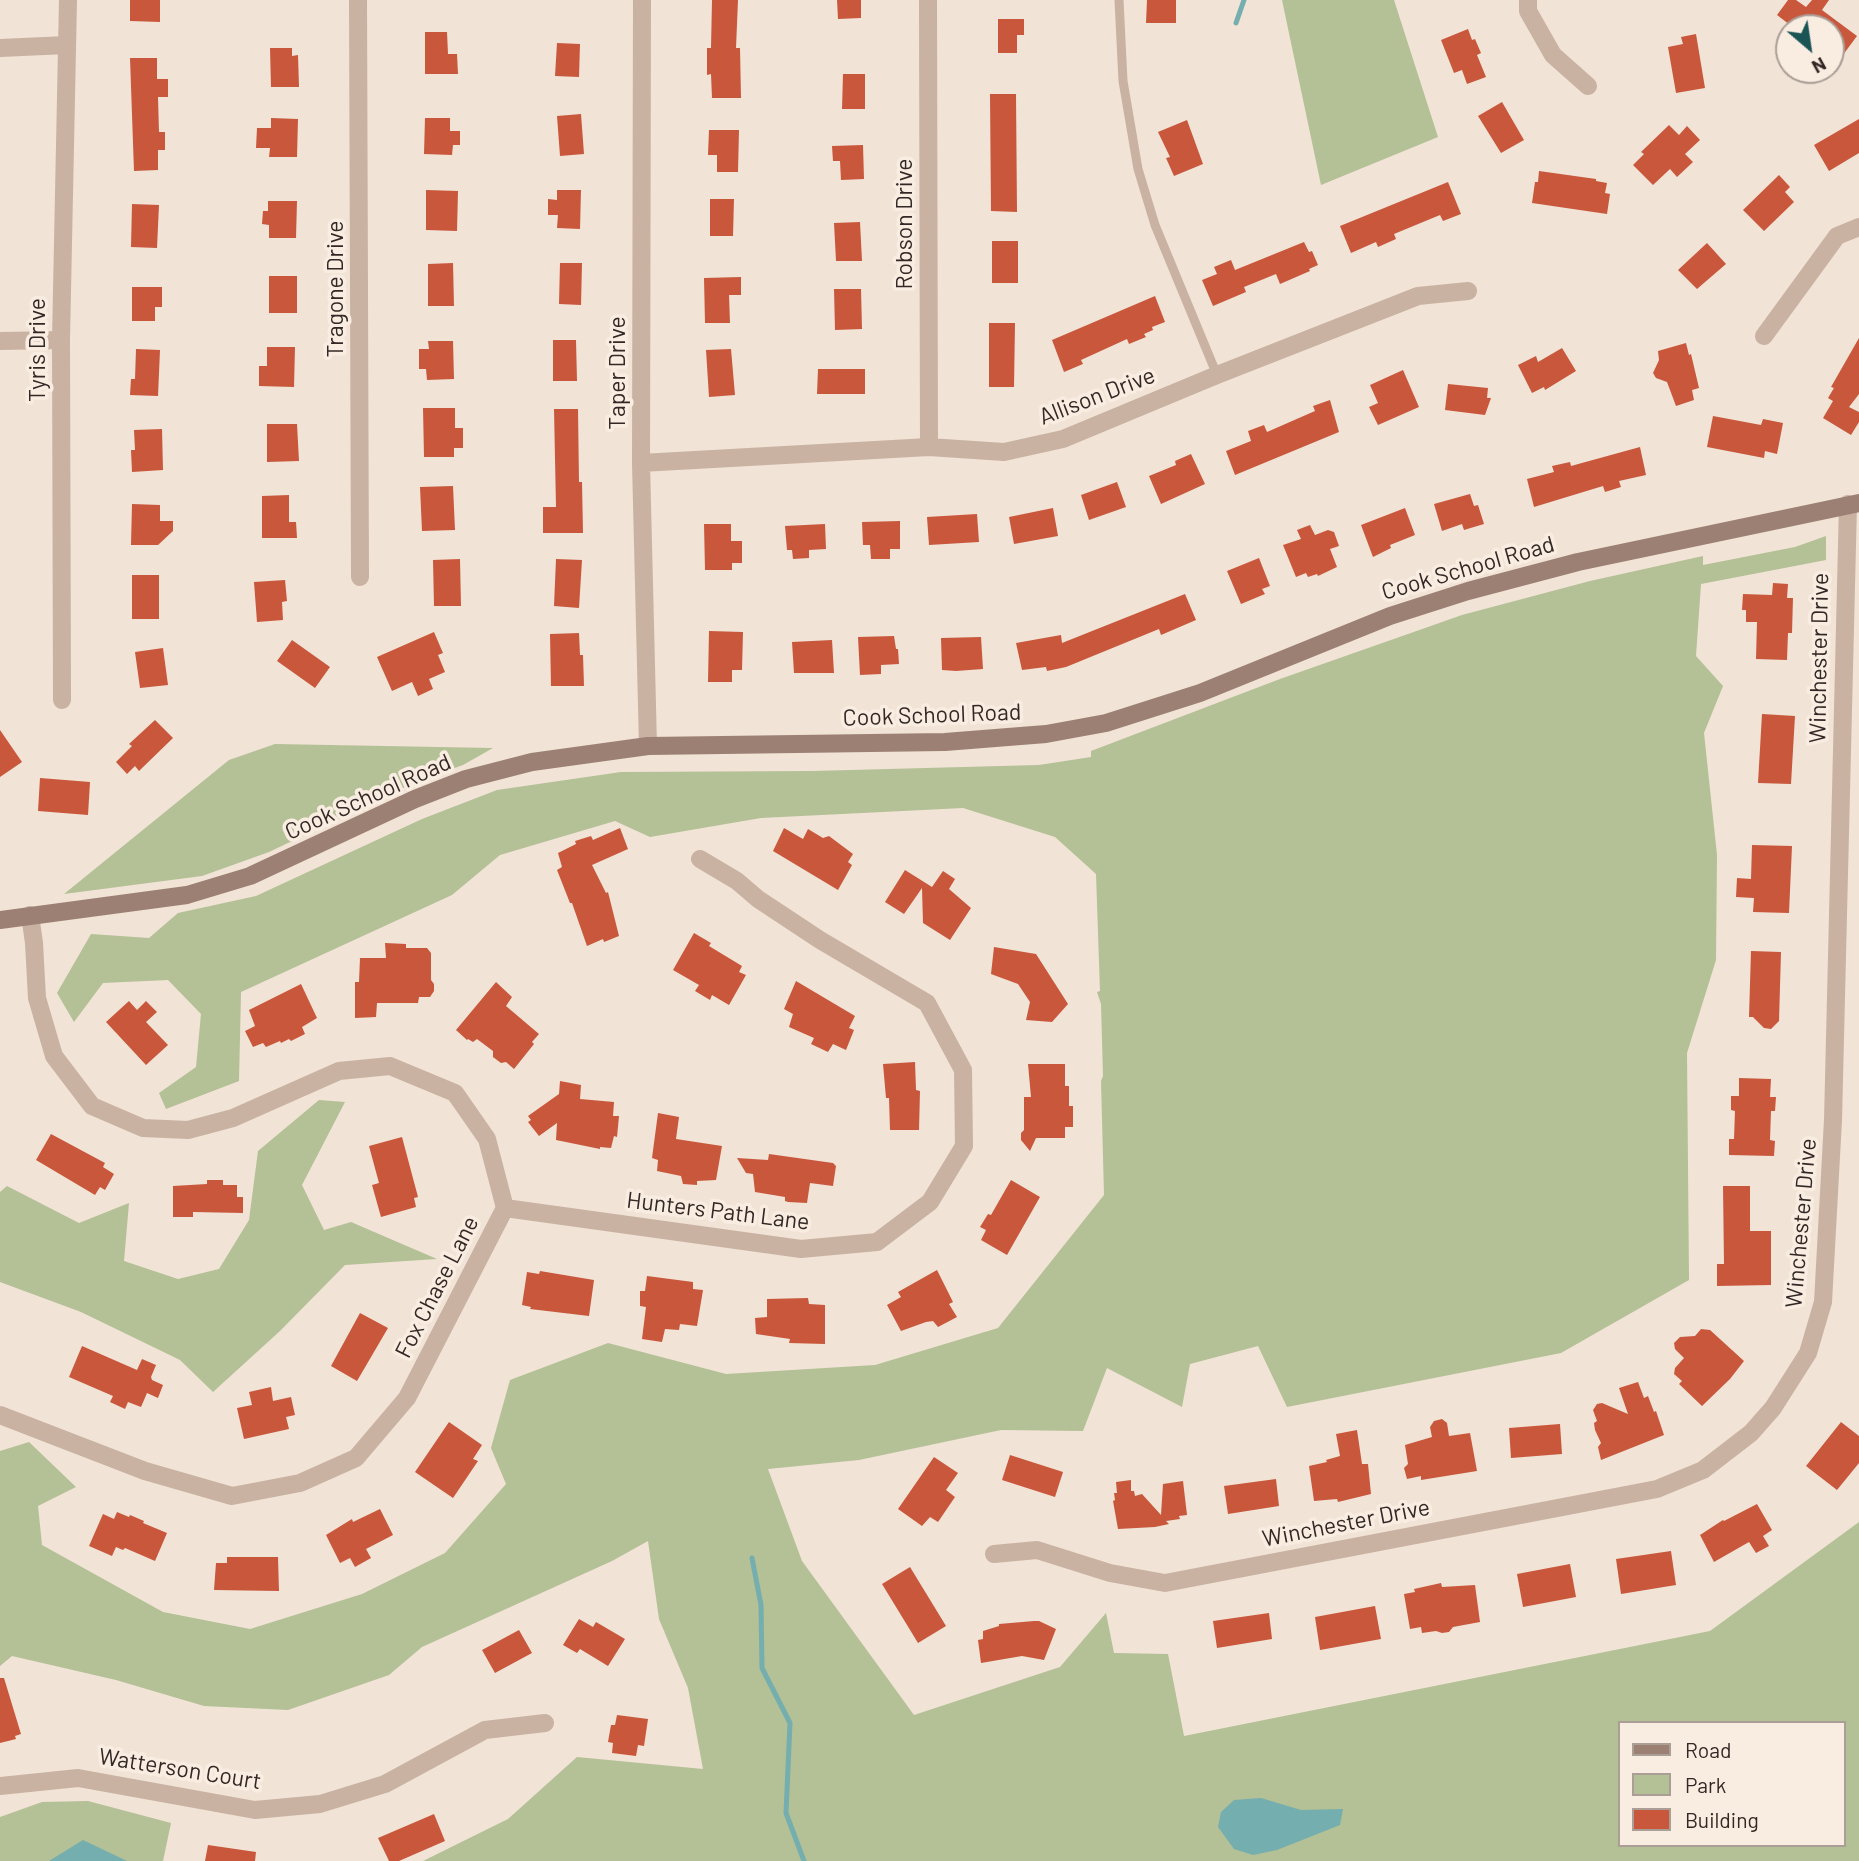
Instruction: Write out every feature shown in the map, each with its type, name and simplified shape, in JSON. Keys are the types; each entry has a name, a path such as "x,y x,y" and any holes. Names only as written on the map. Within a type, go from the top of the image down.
{"street":[{"name":"Tyris Drive","path":"62,700 61,340 68,0"},
{"name":"Tragone Drive","path":"359,0 360,577"},
{"name":"Taper Drive","path":"642,0 641,463 648,746"},
{"name":"Robson Drive","path":"928,0 929,447"},
{"path":"1528,0 1528,11 1553,55 1588,86"},
{"path":"0,48 67,45"},
{"path":"1764,336 1837,236 1859,227"},
{"name":"Allison Drive","path":"641,463 929,447 1004,452 1063,439 1418,296 1468,291"},
{"path":"0,341 61,340"},
{"name":"Cook School Road","path":"0,920 187,895 250,876 415,799 466,779 531,762 648,746 944,741 1046,734 1106,723 1200,692 1377,621 1468,591 1578,562 1854,503"},
{"name":"Winchester Drive","path":"995,1554 1037,1550 1110,1573 1165,1583 1657,1489 1703,1471 1751,1433 1773,1408 1808,1353 1823,1302 1833,1121 1854,503"},
{"name":"Hunters Path Lane","path":"505,1208 801,1249 877,1242 930,1202 964,1146 963,1070 927,1003 820,940 758,899 737,881 700,859"},
{"name":"Fox Chase Lane","path":"0,1415 145,1471 232,1496 300,1483 356,1458 407,1398 505,1208 487,1139 455,1093 390,1066 339,1071 233,1118 188,1130 143,1128 92,1106 54,1056 37,999 30,915"},
{"name":"Watterson Court","path":"0,1786 78,1778 255,1810 320,1804 384,1784 485,1730 545,1723"}],"lane":[{"path":"1119,0 1123,81 1138,169 1155,225 1217,375"}],"green space":[{"path":"1282,0 1394,0 1438,137 1321,185"},
{"path":"1826,536 1826,560 1701,584 1696,656 1723,686 1704,733 1717,855 1716,960 1687,1053 1689,1280 1561,1353 1287,1407 1258,1346 1190,1364 1182,1407 1107,1368 1083,1431 1001,1430 859,1460 768,1469 802,1561 914,1715 1060,1667 1106,1613 1114,1653 1168,1654 1184,1736 1710,1631 1859,1522 1859,1861 423,1861 508,1819 577,1757 703,1769 688,1688 659,1619 648,1541 612,1561 422,1647 389,1675 288,1710 204,1706 116,1680 12,1656 0,1666 0,1451 29,1442 76,1487 38,1506 42,1545 163,1612 250,1629 362,1594 445,1553 506,1484 491,1448 510,1380 608,1343 726,1374 875,1365 998,1328 1104,1195 1096,874 1055,837 963,808 761,818 650,837 615,821 500,855 452,895 241,992 239,1081 166,1109 159,1093 196,1067 201,1014 168,980 103,983 74,1022 57,993 91,934 149,938 178,913 256,896 422,819 497,790 621,772 813,771 1039,765 1091,757 1091,751 1280,679 1462,615 1590,581 1703,556 1703,565 1795,547"},
{"path":"275,744 493,748 463,765 416,782 269,852 202,876 64,894 229,760"},
{"path":"319,1100 345,1102 302,1185 324,1230 351,1222 437,1259 345,1265 280,1331 213,1392 180,1360 81,1312 0,1282 0,1192 7,1186 79,1223 129,1203 124,1261 178,1279 219,1269 249,1220 258,1151"},
{"path":"88,1801 171,1823 163,1861 0,1861 0,1817 42,1802"}],"water":[{"path":"1261,1798 1301,1810 1343,1809 1340,1825 1277,1850 1253,1855 1234,1849 1218,1827 1221,1812 1234,1800"},
{"path":"83,1840 127,1861 49,1861"}],"building":[{"path":"130,0 160,0 160,22 130,21"},
{"path":"712,0 738,0 736,48 740,48 741,98 712,98 711,74 707,75 707,48 711,48"},
{"path":"837,0 861,0 861,18 838,19"},
{"path":"1147,0 1176,0 1176,23 1146,23"},
{"path":"1788,0 1796,0 1806,7 1812,0 1829,0 1822,10 1827,14 1778,14"},
{"path":"998,19 1024,19 1024,35 1017,35 1017,53 998,53"},
{"path":"1845,27 1857,36 1845,52"},
{"path":"1468,29 1481,53 1477,55 1486,77 1467,84 1462,70 1454,73 1441,40"},
{"path":"425,32 447,32 448,54 457,54 458,74 425,74"},
{"path":"1696,34 1705,88 1676,93 1668,47 1683,44 1681,37"},
{"path":"557,43 580,44 579,77 555,76"},
{"path":"270,48 292,48 292,56 298,55 299,87 271,87"},
{"path":"130,58 157,58 157,79 168,79 168,97 158,97 159,132 165,132 165,150 158,150 158,170 134,171"},
{"path":"843,74 865,74 865,109 842,109"},
{"path":"990,94 1016,94 1017,212 991,211"},
{"path":"1502,102 1524,140 1501,153 1478,116"},
{"path":"581,114 584,154 560,156 557,116"},
{"path":"271,118 298,119 297,157 269,157 270,148 256,148 257,128 271,128"},
{"path":"425,118 450,118 450,131 460,131 460,145 453,145 452,155 424,154"},
{"path":"1859,119 1859,153 1829,171 1814,145"},
{"path":"1187,120 1203,164 1174,176 1166,158 1170,157 1158,132"},
{"path":"1669,125 1679,135 1687,126 1700,140 1685,154 1693,162 1677,177 1670,169 1653,185 1633,165 1644,154 1641,152"},
{"path":"709,130 739,130 738,172 717,172 717,155 708,155"},
{"path":"863,145 864,179 841,180 840,161 833,161 832,146"},
{"path":"1539,171 1607,183 1605,193 1610,194 1607,214 1532,203"},
{"path":"1779,175 1790,187 1785,192 1794,202 1764,231 1743,210"},
{"path":"1448,182 1461,214 1443,221 1440,215 1394,234 1396,239 1378,247 1376,242 1351,253 1340,226"},
{"path":"426,190 458,191 457,231 426,230"},
{"path":"557,190 581,190 580,229 557,228 558,215 548,215 548,199 557,200"},
{"path":"710,199 734,199 733,236 710,236"},
{"path":"268,201 297,201 296,238 269,238 269,225 262,224 263,211 268,211"},
{"path":"132,204 159,205 157,248 131,247"},
{"path":"860,222 862,261 836,261 834,223"},
{"path":"992,241 1018,241 1018,283 992,283"},
{"path":"1304,242 1309,252 1312,251 1318,265 1309,269 1310,271 1280,284 1276,274 1244,287 1246,292 1213,306 1202,280 1217,274 1214,267 1231,260 1235,270"},
{"path":"1707,243 1726,264 1697,289 1678,270"},
{"path":"453,263 454,306 428,306 428,264"},
{"path":"560,263 582,263 581,305 559,304"},
{"path":"269,276 297,276 297,313 269,313"},
{"path":"741,277 741,295 729,295 730,323 705,323 704,278"},
{"path":"132,287 162,287 162,307 155,307 155,321 132,321"},
{"path":"834,289 861,289 862,329 835,330"},
{"path":"1155,296 1165,322 1152,327 1153,330 1144,334 1146,337 1129,344 1127,339 1081,360 1083,364 1064,372 1052,340"},
{"path":"989,323 1015,323 1014,387 989,387"},
{"path":"1859,338 1859,394 1849,407 1859,412 1859,422 1851,435 1823,418 1833,401 1828,398 1834,388 1831,387"},
{"path":"553,340 576,340 577,381 553,381"},
{"path":"428,341 453,341 454,379 427,380 426,369 419,369 419,349 429,349"},
{"path":"1686,343 1699,388 1692,390 1694,400 1676,406 1667,382 1656,378 1653,373 1659,360 1658,351"},
{"path":"267,347 295,347 294,387 259,386 259,366 267,366"},
{"path":"1562,348 1576,371 1545,390 1544,387 1532,393 1518,365 1536,356 1538,362"},
{"path":"136,349 160,350 158,396 130,395 131,379 135,379"},
{"path":"731,349 735,395 709,397 706,350"},
{"path":"818,369 865,369 865,394 817,394"},
{"path":"1403,370 1419,407 1378,425 1369,407 1378,403 1370,385"},
{"path":"1448,384 1488,388 1487,398 1491,398 1485,415 1445,410"},
{"path":"1330,400 1339,432 1235,475 1226,451 1251,441 1248,431 1264,425 1267,432 1315,411 1313,406"},
{"path":"423,408 455,408 455,428 463,428 463,448 454,448 454,457 424,457"},
{"path":"554,409 578,409 583,533 543,533 543,507 556,507"},
{"path":"1713,416 1761,425 1763,419 1783,423 1777,454 1765,451 1764,458 1707,447"},
{"path":"267,424 297,424 299,461 267,462"},
{"path":"162,429 163,470 132,472 134,430"},
{"path":"1640,447 1646,475 1619,481 1621,487 1605,492 1603,486 1534,507 1527,479 1554,472 1552,466 1570,462 1571,466"},
{"path":"1191,454 1205,484 1161,504 1149,476 1176,465 1175,461"},
{"path":"1117,482 1126,507 1089,520 1081,495"},
{"path":"453,486 455,530 422,531 420,487"},
{"path":"1470,494 1474,506 1478,505 1484,524 1464,530 1462,524 1442,531 1434,504"},
{"path":"289,495 289,522 296,522 297,538 262,538 262,496"},
{"path":"132,504 160,505 160,521 173,521 173,531 158,545 131,545"},
{"path":"1053,508 1058,536 1014,544 1009,517"},
{"path":"1405,508 1415,535 1390,545 1391,548 1373,557 1361,525"},
{"path":"977,514 979,542 929,545 927,517"},
{"path":"900,521 900,549 890,549 890,559 871,559 870,545 863,545 862,522"},
{"path":"704,524 731,524 731,541 742,541 742,563 732,563 732,570 705,570"},
{"path":"825,524 826,549 809,550 809,558 793,559 792,550 787,550 785,526"},
{"path":"1310,525 1315,535 1328,530 1334,532 1339,546 1330,549 1337,567 1318,576 1308,577 1306,573 1296,577 1283,545 1301,539 1297,530"},
{"path":"1259,558 1270,586 1262,589 1265,594 1241,604 1227,571"},
{"path":"460,559 461,606 434,606 433,560"},
{"path":"556,559 582,560 579,608 554,606"},
{"path":"132,575 159,575 159,619 132,619"},
{"path":"285,580 287,601 282,602 283,620 257,622 254,582"},
{"path":"1773,583 1788,584 1787,598 1793,598 1792,633 1788,633 1787,660 1756,659 1757,622 1746,622 1746,610 1742,610 1743,594 1772,595"},
{"path":"1185,594 1196,620 1161,635 1159,629 1066,667 1047,671 1046,667 1022,670 1016,643 1061,635 1062,643"},
{"path":"709,631 743,632 742,670 732,670 732,682 708,682"},
{"path":"434,632 443,653 438,655 445,672 429,679 433,689 418,696 412,682 392,691 377,657"},
{"path":"579,633 584,686 551,686 550,634"},
{"path":"894,636 899,664 881,665 881,674 860,675 858,637"},
{"path":"981,637 983,669 942,670 941,638"},
{"path":"292,640 330,667 315,688 277,661"},
{"path":"832,640 834,673 794,673 792,642"},
{"path":"163,648 168,685 140,688 135,652"},
{"path":"1762,714 1795,716 1791,784 1758,783"},
{"path":"155,720 173,738 139,771 135,766 127,774 116,762 132,746 129,744"},
{"path":"0,730 22,762 0,777"},
{"path":"40,778 90,782 88,815 38,811"},
{"path":"620,828 628,849 592,865 606,893 608,892 619,936 587,946 557,870 562,867 558,853 576,844 575,841 591,836 593,840"},
{"path":"784,828 803,839 808,829 823,838 829,836 853,854 848,862 852,865 838,890 773,851"},
{"path":"1752,845 1792,846 1789,913 1753,912 1754,898 1736,897 1737,878 1751,879"},
{"path":"905,870 932,887 943,871 955,879 949,889 971,908 950,940 923,923 922,888 904,914 885,902"},
{"path":"694,933 711,943 709,946 742,966 739,972 746,975 729,1005 712,995 710,1000 695,991 699,985 673,970"},
{"path":"385,943 406,944 406,948 427,948 431,953 431,980 434,991 430,997 419,997 418,1003 377,1003 376,1017 355,1018 355,982 359,982 360,958 386,958"},
{"path":"994,947 1036,954 1068,1004 1052,1022 1026,1020 1030,1002 1018,984 991,974"},
{"path":"1751,951 1781,952 1779,1021 1771,1029 1764,1028 1753,1017 1749,1017"},
{"path":"796,981 855,1016 849,1028 854,1030 846,1050 833,1044 828,1052 811,1044 814,1038 789,1027 793,1014 784,1009"},
{"path":"496,982 512,997 506,1006 539,1034 514,1069 506,1062 501,1063 493,1057 493,1051 477,1039 473,1042 467,1040 456,1030"},
{"path":"301,984 317,1018 302,1027 305,1034 291,1041 280,1041 266,1047 263,1043 253,1047 245,1031 255,1026 249,1010"},
{"path":"129,1001 137,1010 146,1001 157,1012 146,1022 168,1045 146,1065 106,1022"},
{"path":"915,1062 916,1090 920,1091 919,1130 890,1130 889,1098 886,1098 883,1064"},
{"path":"1028,1064 1065,1064 1065,1086 1069,1086 1069,1106 1073,1106 1073,1127 1065,1127 1065,1138 1036,1138 1030,1151 1021,1140 1024,1130 1024,1097 1031,1097"},
{"path":"1739,1078 1771,1079 1770,1097 1776,1097 1775,1111 1771,1111 1770,1140 1775,1141 1774,1156 1729,1155 1729,1139 1734,1139 1735,1111 1731,1110 1731,1096 1739,1096"},
{"path":"560,1081 581,1085 580,1099 614,1102 613,1116 619,1116 617,1137 614,1136 611,1148 600,1149 556,1140 557,1123 539,1136 528,1122 531,1120 528,1116 559,1094"},
{"path":"658,1113 679,1117 676,1139 722,1146 716,1180 697,1181 697,1185 683,1184 681,1176 657,1171 658,1160 652,1158"},
{"path":"51,1134 105,1163 103,1167 114,1174 105,1190 100,1187 95,1195 36,1160"},
{"path":"402,1137 418,1197 414,1198 416,1207 381,1217 372,1185 379,1183 369,1146"},
{"path":"769,1154 833,1163 836,1166 833,1186 810,1183 807,1203 788,1202 785,1197 755,1192 753,1174 746,1173 737,1158 768,1160"},
{"path":"207,1180 223,1180 223,1185 237,1185 237,1197 243,1197 243,1213 193,1212 193,1217 173,1217 173,1186 207,1184"},
{"path":"1011,1180 1040,1197 1007,1255 981,1240 986,1230 980,1227 988,1214 991,1215"},
{"path":"1723,1186 1750,1186 1750,1231 1771,1231 1771,1285 1717,1286 1717,1264 1724,1264"},
{"path":"937,1270 953,1302 949,1304 957,1317 938,1327 933,1321 901,1331 887,1305 901,1297 898,1292"},
{"path":"540,1271 594,1280 589,1316 530,1309 531,1307 522,1305 527,1272 539,1274"},
{"path":"647,1276 693,1282 693,1289 703,1290 697,1326 680,1324 679,1330 665,1329 662,1342 642,1339 646,1307 640,1306 640,1291 645,1291"},
{"path":"808,1298 809,1304 825,1305 825,1344 789,1343 790,1339 756,1334 755,1318 767,1317 767,1299"},
{"path":"360,1313 388,1328 357,1381 331,1366"},
{"path":"1701,1329 1710,1330 1744,1361 1702,1406 1679,1384 1682,1381 1674,1374 1675,1368 1684,1358 1675,1349 1674,1343 1680,1337 1695,1336"},
{"path":"82,1346 137,1370 142,1359 156,1365 152,1380 163,1385 158,1398 147,1393 141,1407 128,1402 125,1409 110,1402 113,1396 69,1377"},
{"path":"1638,1382 1644,1398 1648,1396 1654,1412 1656,1411 1664,1435 1601,1460 1598,1447 1601,1443 1595,1430 1594,1423 1597,1421 1593,1410 1597,1404 1602,1403 1628,1414 1619,1388"},
{"path":"271,1387 273,1401 291,1397 295,1415 286,1417 289,1429 244,1439 237,1408 252,1405 249,1392"},
{"path":"1442,1419 1447,1423 1449,1436 1470,1433 1477,1471 1421,1480 1421,1476 1407,1479 1404,1468 1408,1464 1405,1445 1432,1437 1430,1427 1434,1421"},
{"path":"449,1422 482,1445 473,1459 478,1461 453,1498 415,1472"},
{"path":"1841,1422 1859,1436 1859,1463 1837,1490 1806,1466"},
{"path":"1560,1424 1562,1454 1511,1458 1509,1428"},
{"path":"1357,1430 1362,1464 1368,1464 1371,1494 1338,1502 1337,1499 1314,1501 1309,1466 1340,1456 1336,1434"},
{"path":"1010,1455 1063,1472 1055,1497 1002,1480"},
{"path":"934,1457 958,1473 946,1490 955,1497 938,1522 930,1517 922,1526 898,1509"},
{"path":"1276,1479 1279,1506 1228,1514 1224,1486"},
{"path":"1131,1480 1131,1491 1134,1491 1135,1496 1142,1494 1161,1515 1163,1484 1183,1481 1187,1515 1166,1521 1169,1524 1155,1527 1118,1529 1113,1501 1114,1493 1117,1493 1116,1482"},
{"path":"1757,1504 1772,1530 1763,1536 1769,1546 1756,1553 1749,1542 1714,1562 1700,1535 1723,1520"},
{"path":"380,1509 393,1535 366,1549 371,1558 355,1567 350,1558 340,1563 326,1535 352,1519 353,1522"},
{"path":"117,1512 129,1517 130,1515 167,1533 155,1561 125,1548 123,1550 116,1547 112,1556 89,1546 103,1514 114,1519"},
{"path":"1671,1551 1676,1585 1621,1594 1616,1559"},
{"path":"227,1557 278,1557 279,1591 214,1590 216,1563 227,1563"},
{"path":"1570,1564 1576,1597 1523,1607 1517,1574"},
{"path":"910,1567 946,1626 918,1643 882,1584"},
{"path":"1441,1583 1442,1587 1475,1585 1480,1622 1453,1627 1449,1632 1442,1633 1422,1633 1421,1627 1410,1629 1404,1594"},
{"path":"1375,1606 1381,1639 1320,1650 1315,1617"},
{"path":"1269,1613 1272,1639 1217,1648 1213,1621"},
{"path":"579,1619 593,1627 596,1622 625,1639 608,1666 580,1649 577,1653 563,1645"},
{"path":"1039,1621 1056,1629 1044,1660 1022,1656 981,1663 978,1640 983,1639 983,1631 999,1624"},
{"path":"519,1630 532,1653 495,1673 482,1650"},
{"path":"0,1678 4,1678 21,1734 15,1736 16,1739 0,1743"},
{"path":"617,1715 648,1719 644,1746 638,1745 636,1756 612,1753 613,1743 608,1742 611,1725 615,1725"},
{"path":"434,1814 445,1841 399,1861 389,1861 378,1838"},
{"path":"208,1845 256,1852 255,1861 205,1861"}],"waterway":[{"path":"1236,23 1244,0"},
{"path":"752,1558 761,1605 762,1668 790,1723 786,1813 804,1861"}]}
